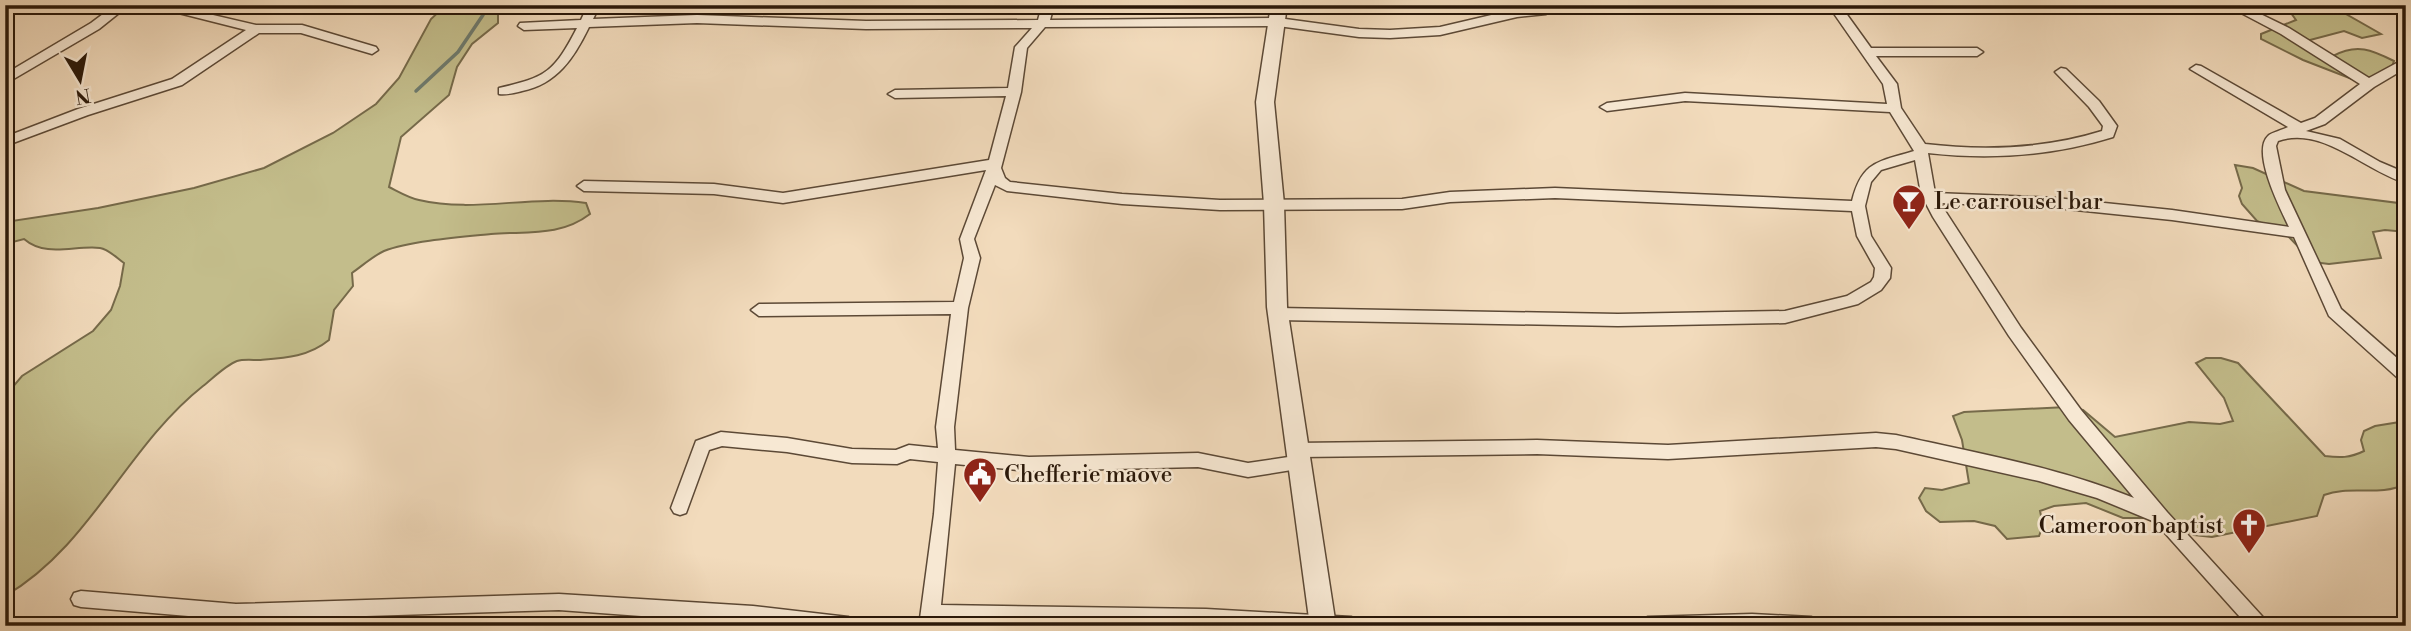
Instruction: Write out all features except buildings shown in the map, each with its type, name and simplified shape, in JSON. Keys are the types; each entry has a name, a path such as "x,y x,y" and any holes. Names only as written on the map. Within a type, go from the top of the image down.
{"street":[{"path":"5,80 94,26 123,5"},
{"path":"153,5 256,29 302,29 372,50"},
{"path":"504,91 536,83 549,76 568,53 594,5"},
{"path":"1834,5 1890,84 1894,108 1921,151 1930,198 2015,332 2075,415 2161,517 2261,626"},
{"path":"2232,5 2286,31 2370,85"},
{"path":"524,26 697,19 866,24 1046,13 1279,14 1359,33 1390,34 1440,31 1517,13 1542,11"},
{"path":"1046,13 1021,47 1014,92 978,215 967,239 972,258 960,308 945,427 947,456 931,619 1206,617 1351,626"},
{"path":"1279,14 1265,102 1275,204 1278,314 1323,624"},
{"path":"5,142 83,112 177,82 256,29"},
{"path":"1867,52 1977,52"},
{"path":"2406,62 2320,121 2273,138 2269,146 2278,190 2335,312 2406,376"},
{"path":"2196,69 2294,129 2335,142 2375,165 2406,178"},
{"path":"1278,314 1618,320 1785,317 1852,300 1876,286 1882,278 1883,268 1864,236 1858,206 1864,181 1876,167 1921,151 2045,149 2108,134 2110,126 2094,104 2061,72"},
{"path":"895,94 1014,92"},
{"path":"1606,107 1685,97 1822,102 1894,108"},
{"path":"2320,121 2335,142"},
{"path":"993,165 999,181 1007,186 1122,200 1220,205 1402,204 1450,197 1555,193 1858,206"},
{"path":"584,186 714,188 783,198 993,165"},
{"path":"1930,198 2056,203 2172,215 2300,233"},
{"path":"759,310 960,308"},
{"path":"680,508 702,446 721,439 852,456 897,457 909,452 1029,464 1198,460 1248,470 1297,457 1537,447 1668,452 1876,440 1896,442 2039,474 2101,492 2161,517"},
{"path":"81,599 199,617 236,612 559,602 753,614 848,626"},
{"path":"1648,626 1752,623 1811,626"}],"shaded area":[{"path":"446,5 498,5 498,23 472,44 457,67 449,95 401,137 389,187 415,199 439,204 481,205 544,201 586,203 590,214 555,230 436,240 395,248 376,256 352,273 353,286 334,310 329,340 296,356 237,361 219,372 176,410 61,551 35,575 5,596 5,396 22,376 93,331 111,310 120,286 124,263 100,248 42,248 24,239 5,244 5,222 98,208 194,188 264,168 333,133 376,104 399,78 431,19"},
{"path":"2298,5 2330,5 2381,34 2362,38 2344,31 2310,40 2311,46 2333,56 2357,49 2371,51 2394,61 2391,69 2374,78 2357,81 2303,60 2261,39 2261,34 2296,20 2291,13"},
{"path":"2235,165 2253,168 2304,191 2406,204 2406,232 2373,232 2381,258 2329,264 2313,262 2287,235 2257,221 2242,204 2239,196 2242,188"},
{"path":"2206,358 2221,358 2238,363 2325,456 2345,457 2364,451 2361,440 2364,431 2375,426 2406,421 2406,484 2385,490 2334,492 2324,495 2317,516 2212,537 2194,535 2176,524 2157,518 2123,518 2086,503 2054,506 2040,511 2043,525 2039,536 2007,539 1995,526 1974,521 1940,522 1926,511 1919,498 1925,488 1942,490 1969,483 1962,440 1953,416 1964,412 2067,407 2083,410 2115,437 2189,422 2220,424 2233,421 2224,398 2196,363"}],"waterway":[{"path":"416,91 458,52 483,15 481,5"}],"place":[{"name":"Le carrousel bar","path":"1909,231"},
{"name":"Chefferie maove","path":"980,504"},
{"name":"Cameroon baptist","path":"2249,555"}]}
